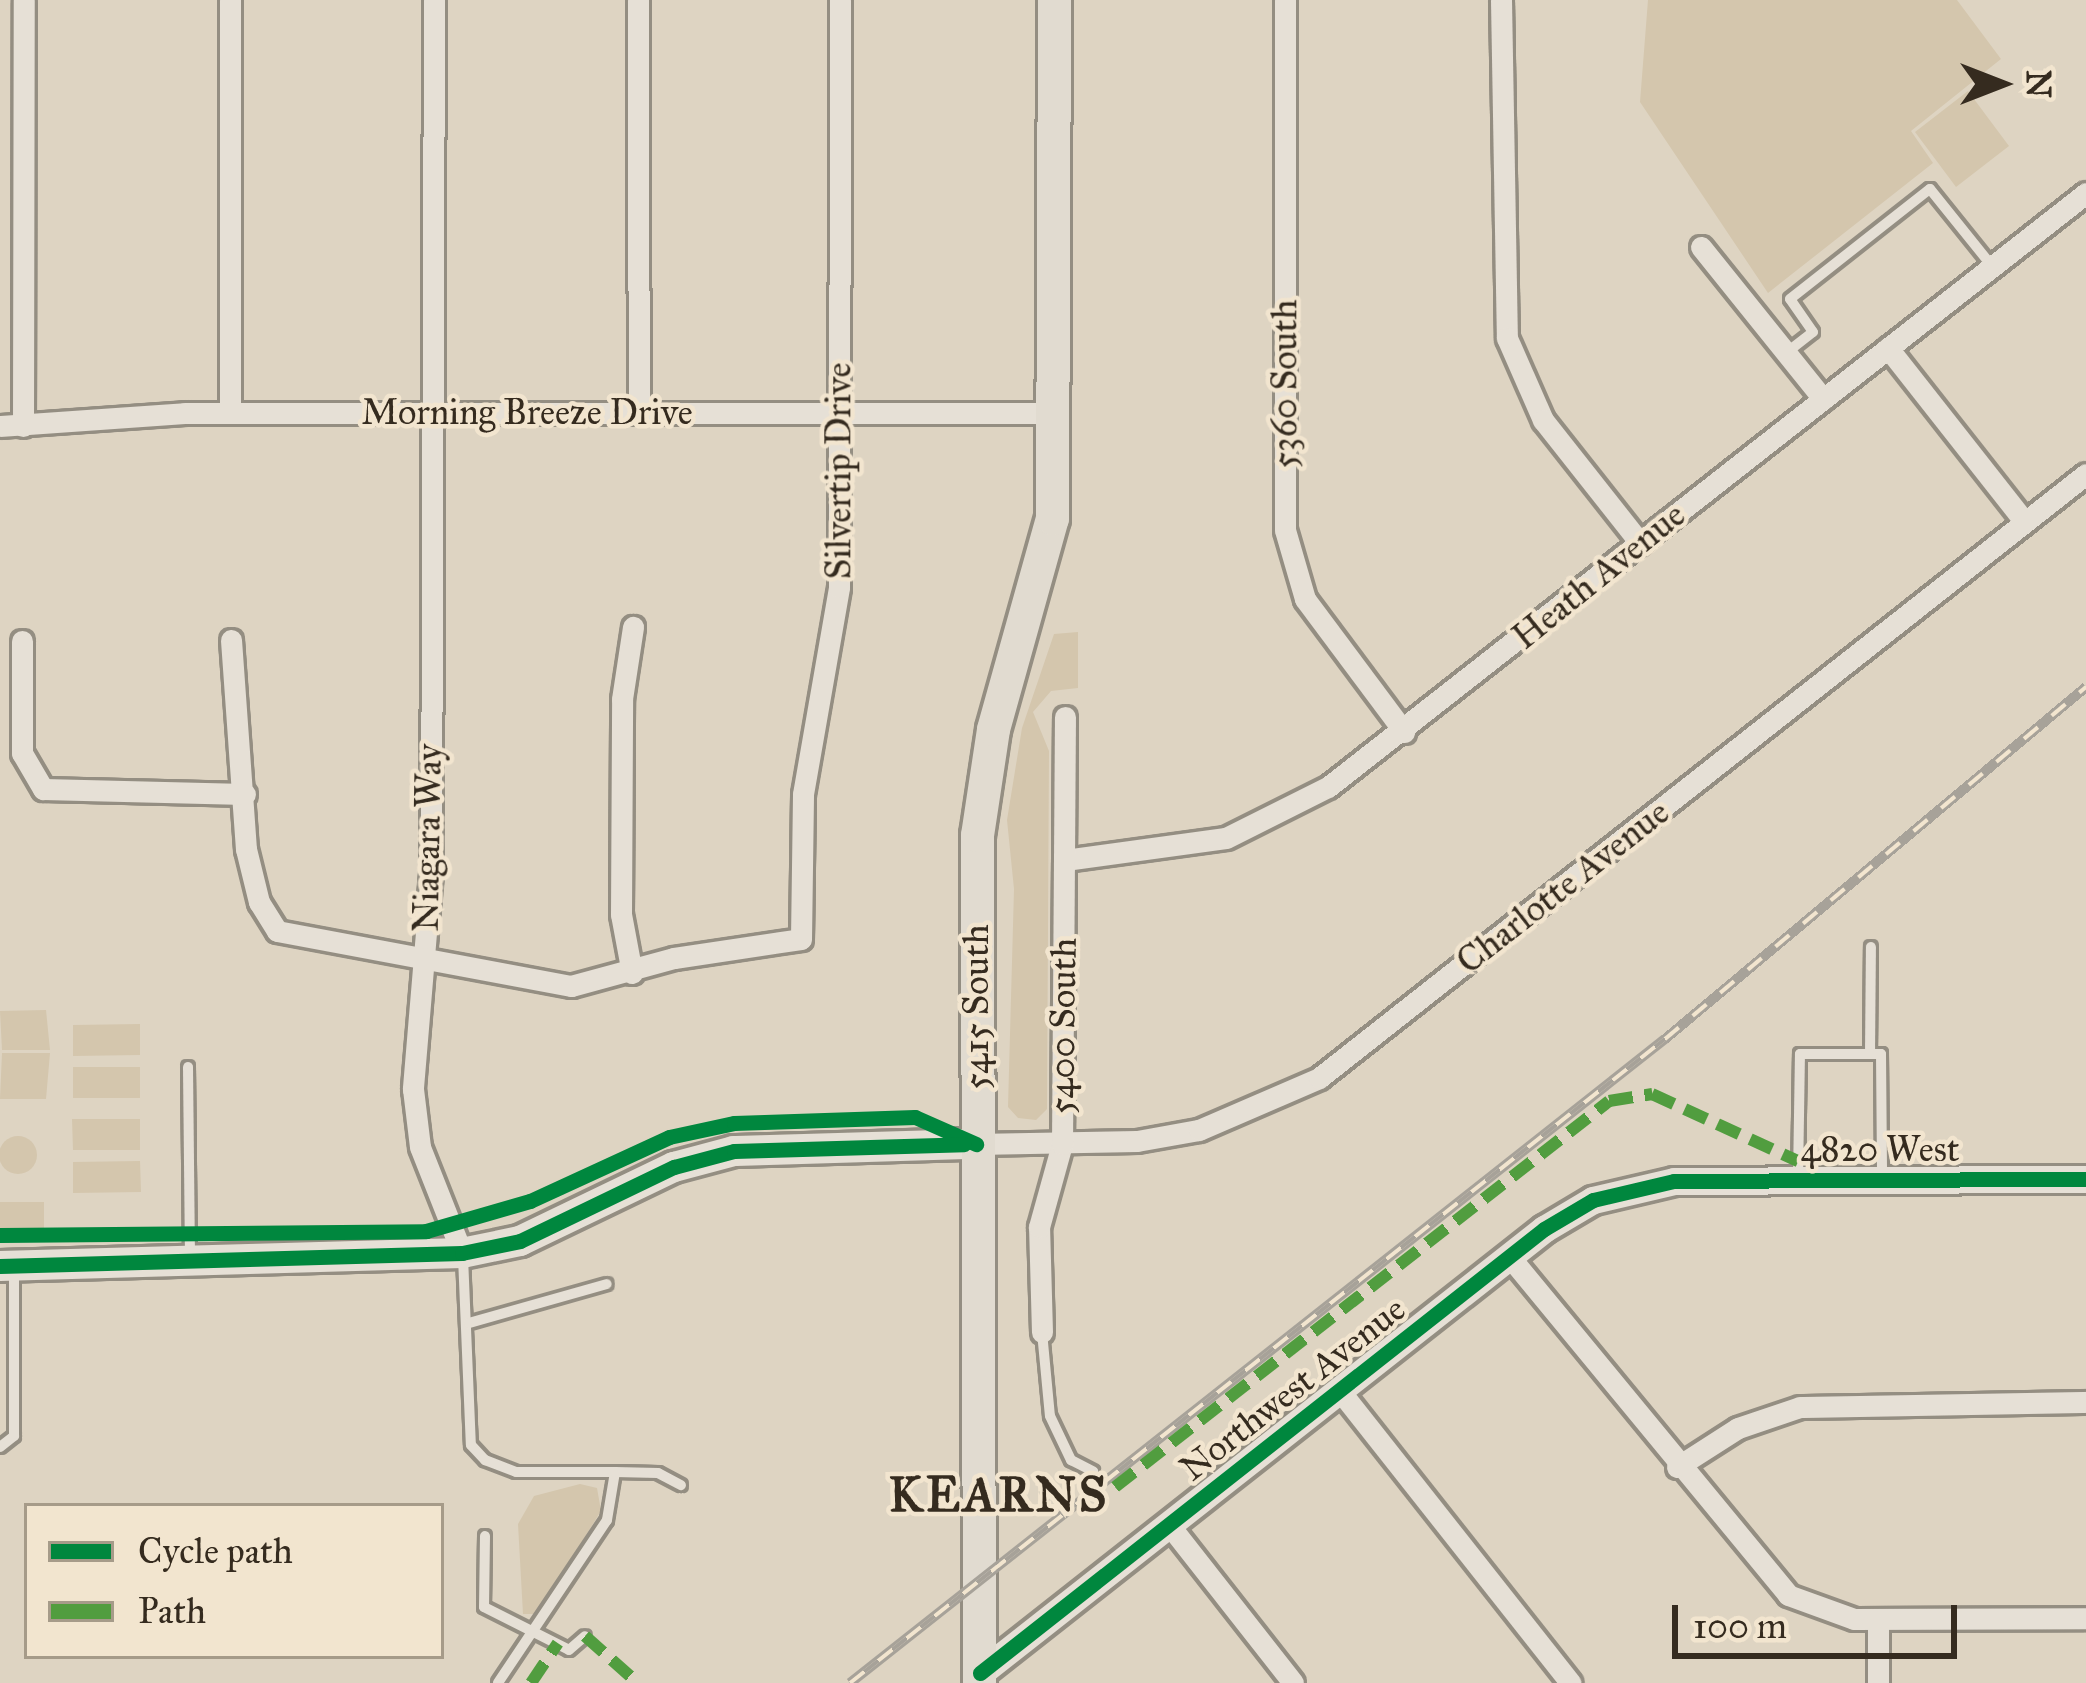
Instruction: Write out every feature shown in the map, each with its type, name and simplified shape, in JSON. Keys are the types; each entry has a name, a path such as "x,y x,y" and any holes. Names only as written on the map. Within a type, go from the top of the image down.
{"main road":[{"path":"1054,0 1055,413"},
{"name":"5415 South","path":"976,1680 981,787 1049,549 1055,413"},
{"path":"7,1266 463,1253 520,1241 674,1167 734,1151 976,1144"}],"street":[{"path":"12,426 23,0"},
{"path":"230,0 230,413"},
{"name":"Niagara Way","path":"434,0 426,956 414,1122 463,1253"},
{"path":"638,0 639,413"},
{"name":"Silvertip Drive","path":"632,973 801,940 803,794 839,587 839,0"},
{"name":"5360 South","path":"1285,0 1285,530 1305,599 1404,732"},
{"path":"1501,0 1507,338 1543,421 1640,543"},
{"name":"Heath Avenue","path":"1065,860 1226,838 1313,796 1404,732 2086,193"},
{"path":"1701,247 1823,399"},
{"path":"1888,347 2025,522"},
{"name":"Morning Breeze Drive","path":"12,426 230,413 1055,413"},
{"name":"Charlotte Avenue","path":"976,1144 1062,1144 1199,1130 1319,1078 2086,474"},
{"path":"231,640 250,871 277,931 426,956 550,985 632,973 621,891 622,699 633,627"},
{"path":"22,641 22,753 43,789 245,794"},
{"name":"5400 South","path":"1042,1332 1040,1227 1062,1144 1065,717"},
{"name":"4820 West","path":"1674,1181 2086,1179"},
{"name":"Northwest Avenue","path":"976,1680 1510,1256 1593,1200 1674,1181"},
{"path":"1510,1256 1677,1467 1787,1595 1830,1614 1878,1620 2086,1618"},
{"path":"1340,1391 1571,1683"},
{"path":"1677,1467 1738,1428 1799,1407 2086,1402"},
{"path":"1169,1526 1293,1683"},
{"path":"1878,1620 1878,1683"}],"lane":[{"path":"1786,354 1813,332 1790,299 1930,189 1992,266"},
{"path":"1870,1054 1871,947"},
{"path":"1798,1180 1800,1054 1881,1054 1882,1180"},
{"path":"188,1067 190,1263"},
{"path":"463,1253 470,1322 471,1445 484,1460 516,1472 658,1473 681,1485"},
{"path":"0,1447 14,1436 7,1266"},
{"path":"470,1322 607,1284"},
{"path":"1042,1332 1050,1416 1071,1460 1093,1472"},
{"path":"498,1683 607,1520 615,1472"},
{"path":"484,1536 484,1607 568,1650 585,1636"}],"shaded area":[{"path":"1648,0 1957,0 2001,59 1911,131 1933,163 1768,293 1640,102"},
{"path":"1968,91 2009,146 1956,187 1915,132"},
{"path":"1078,632 1078,688 1051,691 1033,712 1049,751 1047,1109 1036,1120 1018,1118 1008,1107 1014,889 1007,820 1022,728 1054,634"},
{"path":"46,1010 50,1050 2,1050 0,1011"},
{"path":"140,1024 140,1055 73,1056 73,1025"},
{"path":"2,1053 50,1053 46,1099 0,1099"},
{"path":"73,1067 140,1067 140,1098 73,1098"},
{"path":"72,1119 140,1119 140,1150 73,1150"},
{"path":"18,1136 31,1142 37,1155 31,1168 18,1174 5,1168 -1,1155 5,1142"},
{"path":"140,1161 141,1192 73,1193 73,1162"},
{"path":"0,1202 44,1202 44,1228 0,1229"},
{"path":"580,1484 597,1488 601,1511 537,1614 523,1614 518,1524 534,1496"}],"railway":[{"path":"850,1683 1665,1039 2086,687"}],"marked path":[{"path":"1115,1487 1609,1101 1652,1094 1798,1161"},
{"path":"585,1636 638,1683"},
{"path":"531,1683 558,1643"}],"cycle path":[{"path":"0,1235 426,1231 530,1201 669,1137 734,1123 915,1117 976,1144"},
{"path":"0,1266 462,1253 520,1241 674,1167 734,1151 964,1144"},
{"path":"980,1673 1544,1229 1593,1200 1674,1181 2086,1179"}],"district":[{"name":"KEARNS","path":"999,1495"}]}
